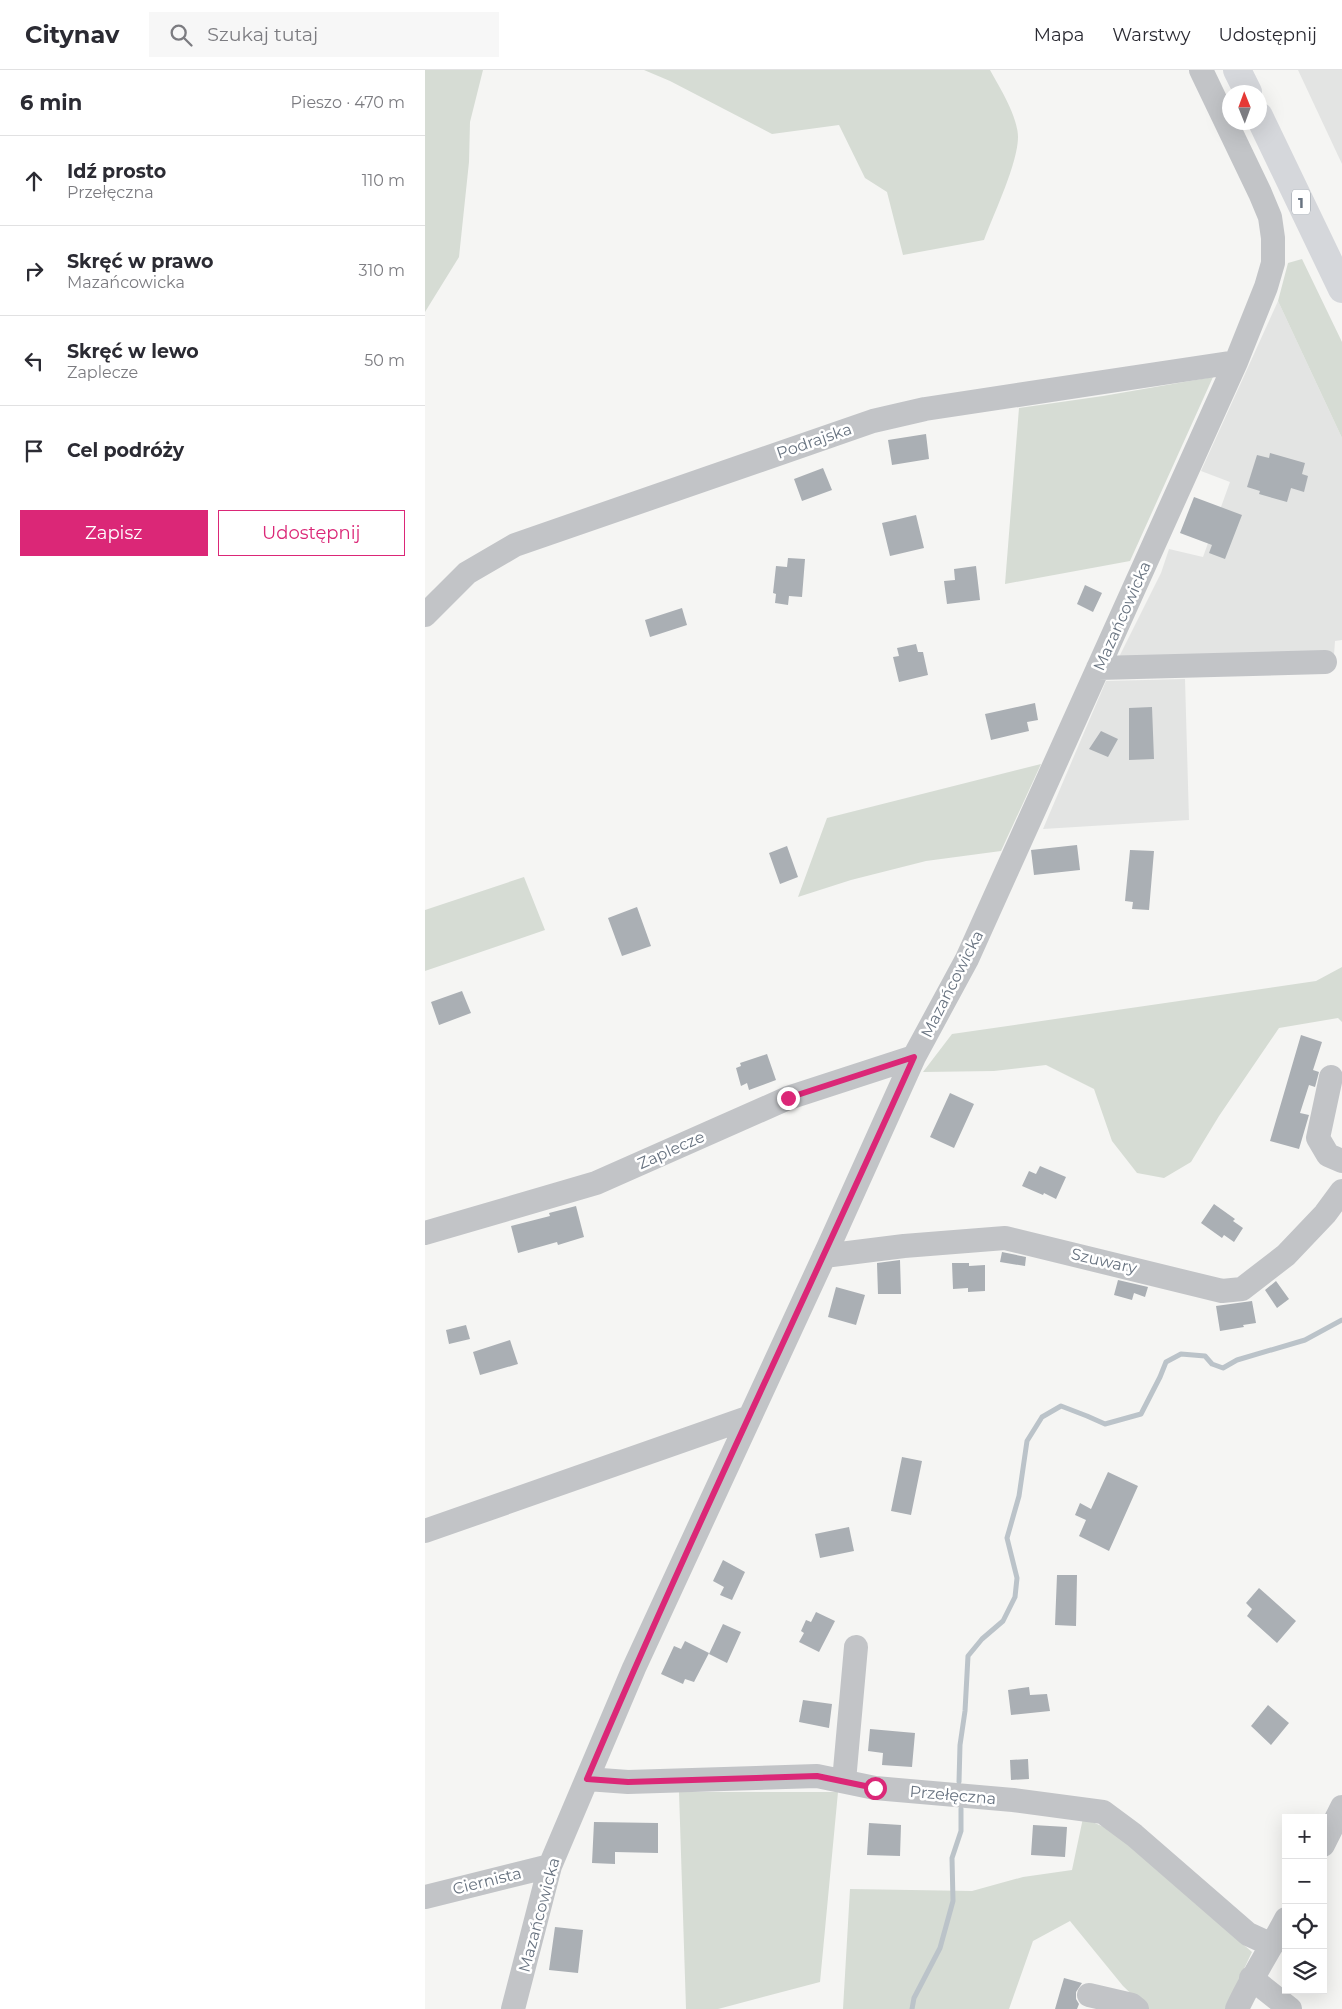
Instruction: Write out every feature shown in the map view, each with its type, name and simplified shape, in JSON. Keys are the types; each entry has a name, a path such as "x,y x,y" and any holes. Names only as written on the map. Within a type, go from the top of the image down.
{"main road":[{"path":"1237,70 1244,85"},
{"name":"1","path":"1266,130 1342,289"}],"street":[{"name":"Mazańcowicka","path":"513,2009 550,1866 634,1668 914,1057 967,959 1236,362 1266,287 1273,263 1273,238 1270,217 1201,70"},
{"name":"Podrajska","path":"425,615 467,573 515,545 873,421 925,409 1236,362"},
{"path":"1099,668 1325,662"},
{"name":"Zaplecze","path":"425,1232 596,1183 788,1098 914,1057"},
{"path":"1331,1077 1318,1138 1328,1155 1342,1161"},
{"name":"Szuwary","path":"824,1256 904,1246 1005,1238 1222,1291 1242,1290 1286,1256 1325,1214 1342,1191"},
{"path":"425,1531 750,1417"},
{"path":"844,1781 856,1648"},
{"name":"Przełęczna","path":"587,1779 628,1782 817,1776 875,1788 1013,1800 1103,1812 1135,1835 1248,1934 1272,1945"},
{"path":"1327,1838 1342,1807"},
{"name":"Ciernista","path":"425,1897 550,1866"},
{"path":"1237,2009 1251,1978 1282,1926"},
{"path":"1251,1978 1290,2009"},
{"path":"1089,1995 1132,2005 1137,2009"}],"shaded area":[{"path":"425,70 483,70 470,122 469,162 459,257 425,312"},
{"path":"644,70 990,70 1008,103 1015,121 1018,137 1017,148 1005,188 984,240 903,255 887,192 865,178 839,125 772,134 670,81"},
{"path":"1298,70 1342,70 1342,164"},
{"path":"1302,259 1342,342 1342,438 1278,301 1288,263"},
{"path":"1278,301 1342,438 1342,640 1335,641 1334,655 1118,659 1161,573 1169,549 1203,557 1230,482 1201,471"},
{"path":"1213,377 1130,561 1005,584 1019,408"},
{"path":"1185,679 1189,820 1043,829 1106,681"},
{"path":"1041,764 1001,851 926,861 851,880 798,897 827,818"},
{"path":"524,877 545,930 425,971 425,910"},
{"path":"1342,967 1342,1022 1338,1018 1279,1028 1219,1116 1191,1162 1164,1178 1137,1173 1112,1141 1094,1089 1046,1065 994,1071 923,1072 952,1034 1316,981"},
{"path":"679,1792 838,1792 820,1982 718,2009 686,2009"},
{"path":"1083,1818 1111,1830 1252,1952 1225,2009 1147,2009 1123,1986 1070,1921 1033,1941 1009,2009 843,2009 850,1889 972,1891 1023,1877 1072,1870"}],"building":[{"path":"926,434 929,459 892,465 888,440"},
{"path":"1270,453 1305,463 1302,474 1308,476 1304,492 1291,488 1287,502 1259,494 1260,491 1247,487 1257,455 1269,458"},
{"path":"823,468 832,490 802,501 794,479"},
{"path":"1194,497 1242,515 1225,559 1209,553 1212,545 1180,533"},
{"path":"916,515 924,548 890,556 882,523"},
{"path":"788,558 805,559 802,597 789,596 788,605 775,603 776,594 773,593 776,566 787,567"},
{"path":"976,566 980,600 947,604 944,581 955,580 954,569"},
{"path":"1085,585 1102,593 1093,612 1077,604"},
{"path":"682,608 687,625 650,637 645,620"},
{"path":"916,644 918,652 923,652 928,675 899,682 893,657 899,656 897,648"},
{"path":"1035,703 1038,720 1027,722 1029,731 991,740 985,714"},
{"path":"1152,707 1154,759 1129,760 1129,708"},
{"path":"1101,731 1118,739 1108,757 1089,749"},
{"path":"1077,845 1080,870 1034,875 1031,850"},
{"path":"787,846 798,877 780,884 769,853"},
{"path":"1130,850 1154,851 1149,910 1132,909 1133,902 1125,901"},
{"path":"637,907 651,946 622,956 608,918"},
{"path":"462,991 471,1013 439,1025 431,1002"},
{"path":"1301,1035 1322,1042 1313,1070 1319,1072 1315,1087 1309,1085 1300,1113 1309,1115 1299,1149 1270,1141"},
{"path":"767,1054 776,1080 749,1090 747,1083 741,1086 736,1068 741,1066 740,1063"},
{"path":"950,1093 974,1104 954,1148 930,1137"},
{"path":"1040,1166 1066,1177 1056,1199 1022,1186 1029,1171 1036,1174"},
{"path":"1214,1204 1235,1219 1233,1221 1243,1228 1234,1242 1224,1235 1222,1238 1201,1223"},
{"path":"576,1206 584,1237 558,1245 557,1242 518,1253 511,1226 550,1216 549,1213"},
{"path":"1002,1252 1026,1257 1025,1266 1000,1262"},
{"path":"900,1260 901,1294 878,1294 877,1263"},
{"path":"952,1263 969,1263 969,1266 985,1265 985,1291 968,1292 968,1288 953,1289"},
{"path":"1118,1280 1148,1287 1145,1297 1134,1293 1132,1300 1114,1295"},
{"path":"1276,1281 1289,1299 1277,1308 1265,1290"},
{"path":"836,1287 865,1295 856,1325 828,1317"},
{"path":"1252,1301 1256,1323 1220,1331 1216,1306"},
{"path":"466,1325 470,1339 449,1344 446,1330"},
{"path":"510,1340 518,1364 480,1375 473,1352"},
{"path":"902,1457 922,1461 911,1515 891,1511"},
{"path":"1108,1472 1138,1486 1109,1551 1079,1536 1086,1520 1075,1515 1080,1503 1091,1509"},
{"path":"849,1527 854,1551 820,1558 815,1534"},
{"path":"723,1560 745,1572 732,1600 720,1595 724,1587 713,1581"},
{"path":"1057,1575 1077,1575 1076,1626 1055,1625"},
{"path":"1259,1588 1296,1621 1277,1643 1247,1616 1252,1609 1246,1603"},
{"path":"816,1612 835,1621 819,1652 799,1642 804,1633 801,1631 806,1620 811,1622"},
{"path":"723,1624 741,1632 727,1663 709,1654"},
{"path":"685,1641 709,1653 694,1682 685,1679 683,1684 661,1674 674,1646 681,1649"},
{"path":"1029,1687 1030,1695 1047,1694 1050,1711 1011,1715 1008,1690"},
{"path":"803,1700 832,1704 829,1728 799,1722"},
{"path":"1268,1705 1289,1723 1271,1745 1251,1726"},
{"path":"870,1729 915,1733 912,1767 882,1765 883,1753 868,1751"},
{"path":"1028,1759 1029,1779 1011,1780 1010,1760"},
{"path":"594,1822 658,1823 658,1853 615,1852 615,1864 592,1863"},
{"path":"869,1823 901,1825 900,1856 867,1855"},
{"path":"1033,1825 1067,1827 1065,1857 1031,1855"},
{"path":"555,1927 583,1930 578,1973 549,1970"},
{"path":"1064,1978 1082,1983 1076,1992 1076,1999 1079,2004 1077,2009 1055,2009"}],"waterway":[{"path":"959,1782 960,1745 965,1711 968,1656 982,1639 1003,1621 1015,1597 1017,1578 1007,1538 1019,1496 1027,1441 1042,1417 1061,1406 1105,1424 1141,1414 1166,1362 1181,1354 1205,1356 1212,1364 1223,1368 1237,1360 1305,1340 1342,1320"},
{"path":"912,2009 914,1998 940,1948 953,1901 952,1858 961,1831 961,1809"}],"route":[{"path":"788,1098 914,1057 634,1668 587,1779 628,1782 817,1776 875,1788"}]}
